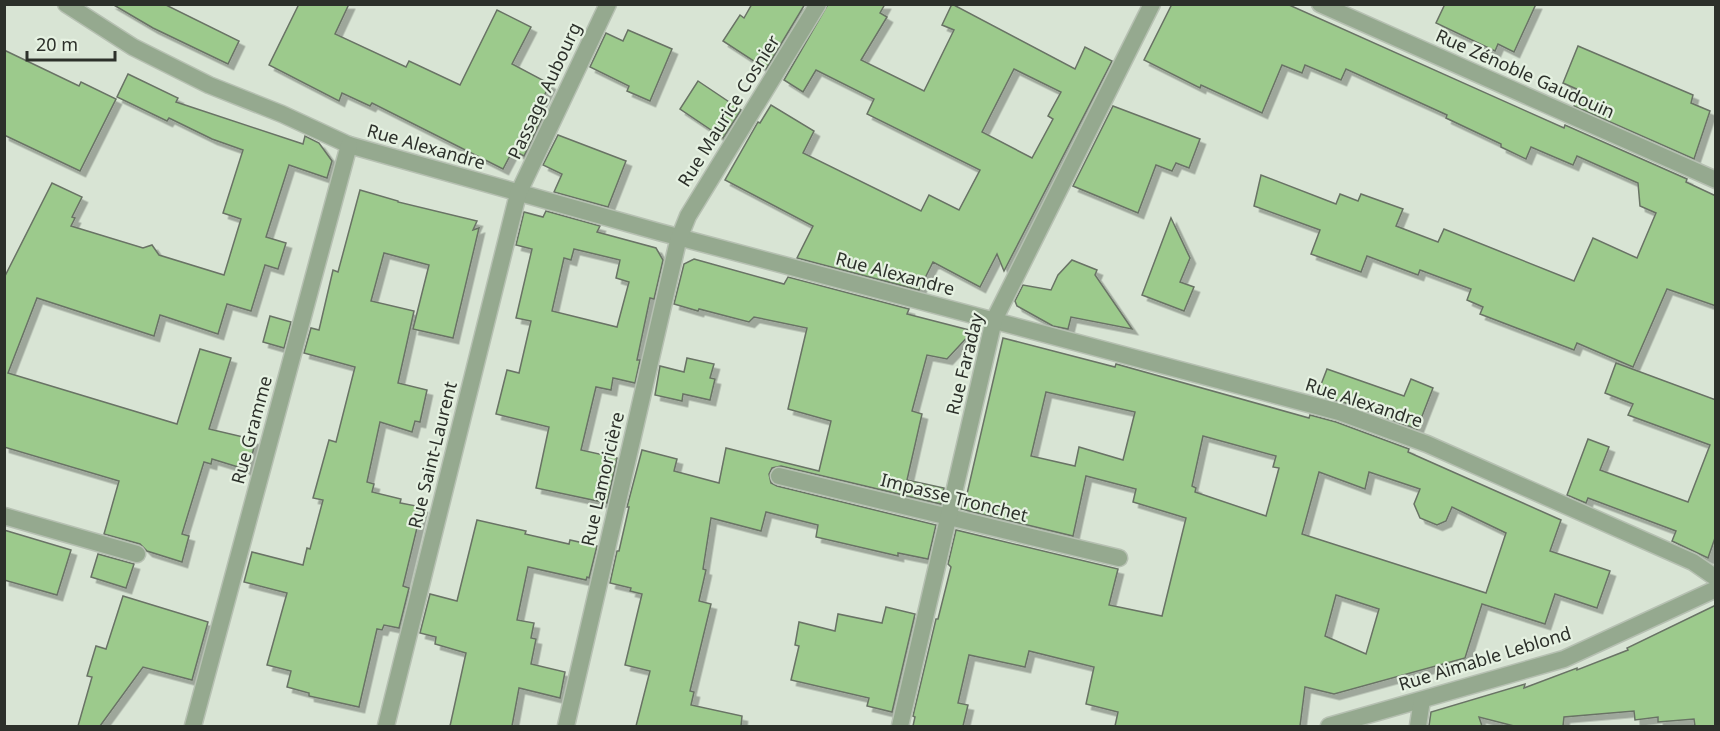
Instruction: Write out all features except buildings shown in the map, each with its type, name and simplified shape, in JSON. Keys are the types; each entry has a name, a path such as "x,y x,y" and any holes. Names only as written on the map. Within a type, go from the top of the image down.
{"street":[{"name":"Rue Alexandre","path":"66,4 152,57 216,88 282,114 350,145 679,239 1339,412 1438,449 1693,562 1716,578"},
{"name":"Passage Aubourg","path":"518,194 608,4"},
{"name":"Rue Maurice Cosnier","path":"679,239 688,216 818,4"},
{"name":"Rue Faraday","path":"900,726 994,320 1152,4"},
{"name":"Rue Zénoble Gaudouin","path":"1320,4 1716,180"},
{"name":"Rue Gramme","path":"193,726 350,145"},
{"name":"Rue Saint-Laurent","path":"386,726 518,194"},
{"name":"Rue Lamoricière","path":"567,726 679,239"},
{"name":"Impasse Tronchet","path":"779,476 1119,558"},
{"path":"4,516 136,554"},
{"name":"Rue Aimable Leblond","path":"1329,726 1564,658 1716,589"},
{"path":"1418,726 1422,700"}]}
